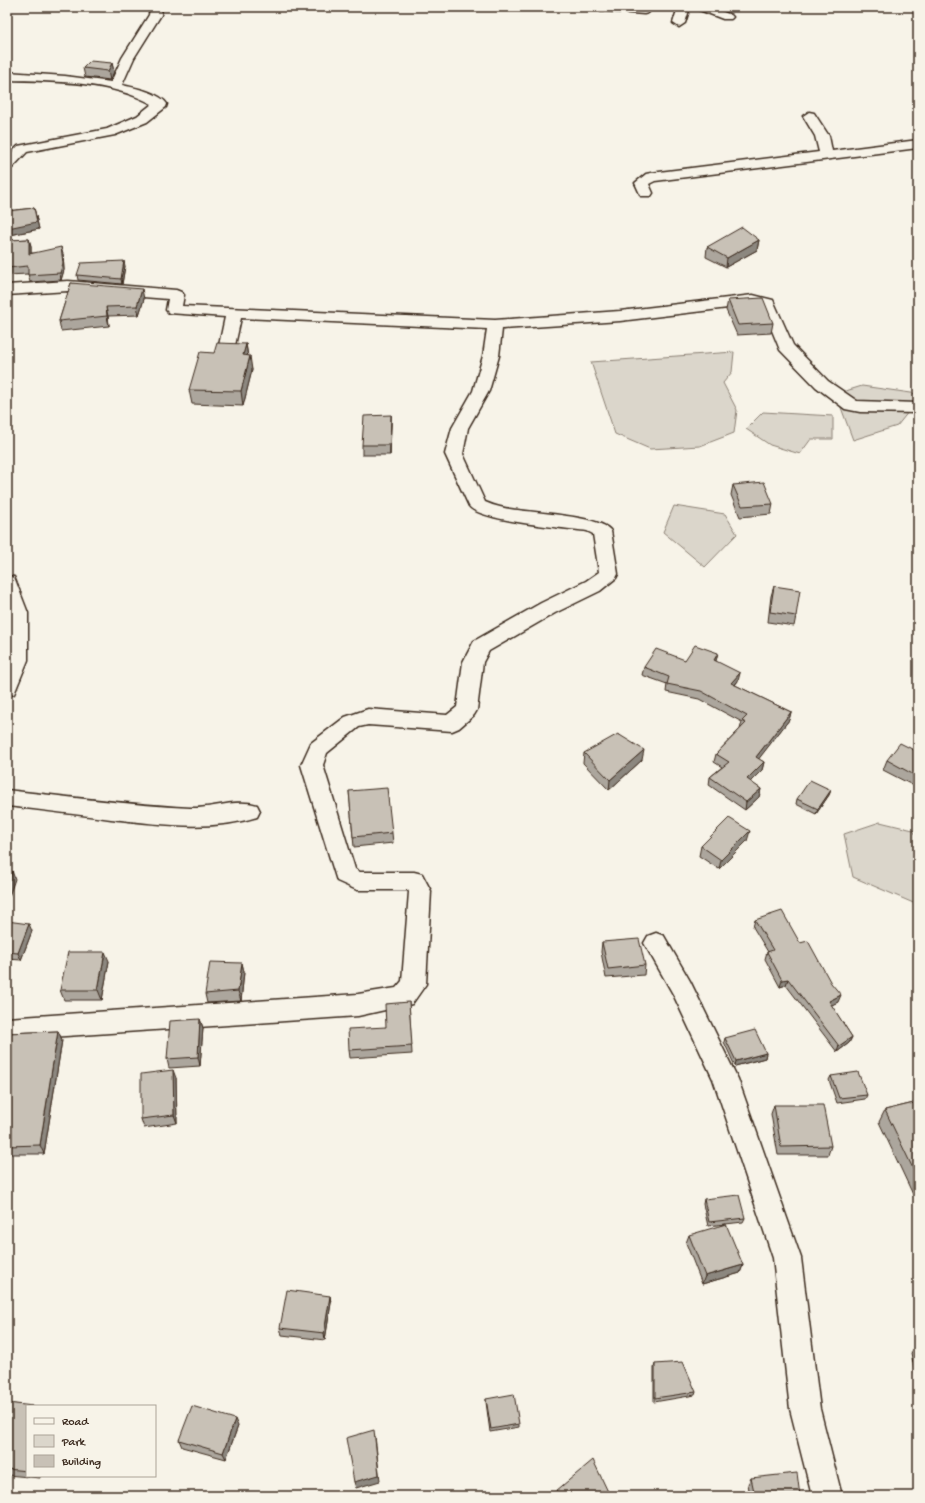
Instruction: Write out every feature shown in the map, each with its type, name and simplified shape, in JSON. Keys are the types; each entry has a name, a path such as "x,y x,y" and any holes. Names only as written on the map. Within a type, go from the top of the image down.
{"street":[{"path":"115,87 128,58 155,15 156,7"},
{"path":"592,7 644,11 648,7"},
{"path":"679,23 684,7"},
{"path":"701,7 727,17"},
{"path":"7,76 63,80 115,87 151,97 161,104 142,119 110,132 23,149 7,164"},
{"path":"809,116 822,136 826,154"},
{"path":"646,193 642,183 651,177 826,154 918,144"},
{"path":"7,290 68,286 176,295 174,310 495,325 620,316 753,300 768,303 786,347 822,384 851,405 860,407 918,408"},
{"path":"226,350 234,312"},
{"path":"7,1029 358,1005 403,997 414,984 420,891 414,881 357,881 345,875 312,765 318,750 352,722 368,717 421,722 452,723 467,710 473,662 481,646 548,608 593,586 609,574 602,531 591,526 498,513 478,506 454,454 460,428 481,391 491,356 495,325"},
{"path":"7,582 18,613 18,660 7,689"},
{"path":"7,798 153,815 201,817 249,811"},
{"path":"656,943 682,988 725,1079 787,1258 805,1409 827,1496"}],"green space":[{"path":"734,352 732,372 723,383 737,410 734,433 700,446 650,449 615,434 591,362"},
{"path":"862,386 918,394 918,411 909,411 897,426 853,440 836,394"},
{"path":"763,412 833,416 833,439 811,439 800,454 770,445 746,429"},
{"path":"674,506 725,514 737,534 705,567 663,532"},
{"path":"880,822 913,830 918,839 918,905 853,877 844,834"}],"building":[{"path":"90,61 112,63 108,71 83,68"},
{"path":"34,208 37,222 8,228 9,240 29,239 29,254 61,247 63,263 60,273 28,275 28,266 7,268 7,211"},
{"path":"742,227 759,240 727,258 707,247"},
{"path":"124,261 121,279 77,275 81,263"},
{"path":"71,283 142,289 137,306 106,307 107,316 59,321"},
{"path":"763,298 773,323 738,325 728,300"},
{"path":"217,343 246,344 243,355 250,356 241,391 189,390 200,352 214,353"},
{"path":"391,415 390,445 362,445 364,416"},
{"path":"764,482 773,504 742,506 733,485"},
{"path":"774,586 800,590 796,616 770,612"},
{"path":"695,645 718,653 714,660 740,673 731,683 791,712 756,757 764,762 747,779 761,789 746,802 710,777 729,762 716,754 746,723 742,721 747,716 701,691 667,684 669,677 644,667 656,649 685,660"},
{"path":"618,734 644,750 610,780 584,753"},
{"path":"900,743 918,752 918,777 887,760"},
{"path":"810,780 831,790 818,809 797,799"},
{"path":"387,788 392,833 353,837 349,791"},
{"path":"729,818 750,831 721,860 701,846"},
{"path":"7,871 12,871 7,885"},
{"path":"782,911 800,943 808,941 831,983 841,995 829,1001 852,1037 839,1046 788,979 782,980 767,952 773,950 755,920"},
{"path":"7,921 29,924 18,953 7,952"},
{"path":"639,939 645,965 608,969 602,942"},
{"path":"68,952 105,952 98,990 60,990"},
{"path":"210,962 242,963 238,991 205,994"},
{"path":"409,1002 412,1046 349,1050 348,1029 386,1027 385,1004"},
{"path":"200,1019 198,1057 167,1059 170,1021"},
{"path":"755,1030 766,1053 736,1061 725,1038"},
{"path":"58,1031 40,1145 7,1146 7,1033"},
{"path":"173,1070 174,1115 141,1119 141,1074"},
{"path":"858,1072 867,1095 839,1098 831,1076"},
{"path":"918,1102 918,1179 885,1110"},
{"path":"774,1105 823,1105 831,1146 781,1147"},
{"path":"739,1195 745,1218 709,1222 704,1199"},
{"path":"726,1224 743,1265 705,1276 689,1235"},
{"path":"287,1290 330,1296 324,1333 280,1328"},
{"path":"683,1362 696,1392 655,1398 655,1364"},
{"path":"514,1394 519,1424 491,1429 486,1399"},
{"path":"7,1403 26,1405 26,1471 7,1469"},
{"path":"192,1406 235,1419 223,1453 179,1440"},
{"path":"374,1430 379,1475 354,1482 346,1438"},
{"path":"593,1460 610,1496 550,1496"},
{"path":"797,1473 800,1496 755,1496 751,1478"}]}
